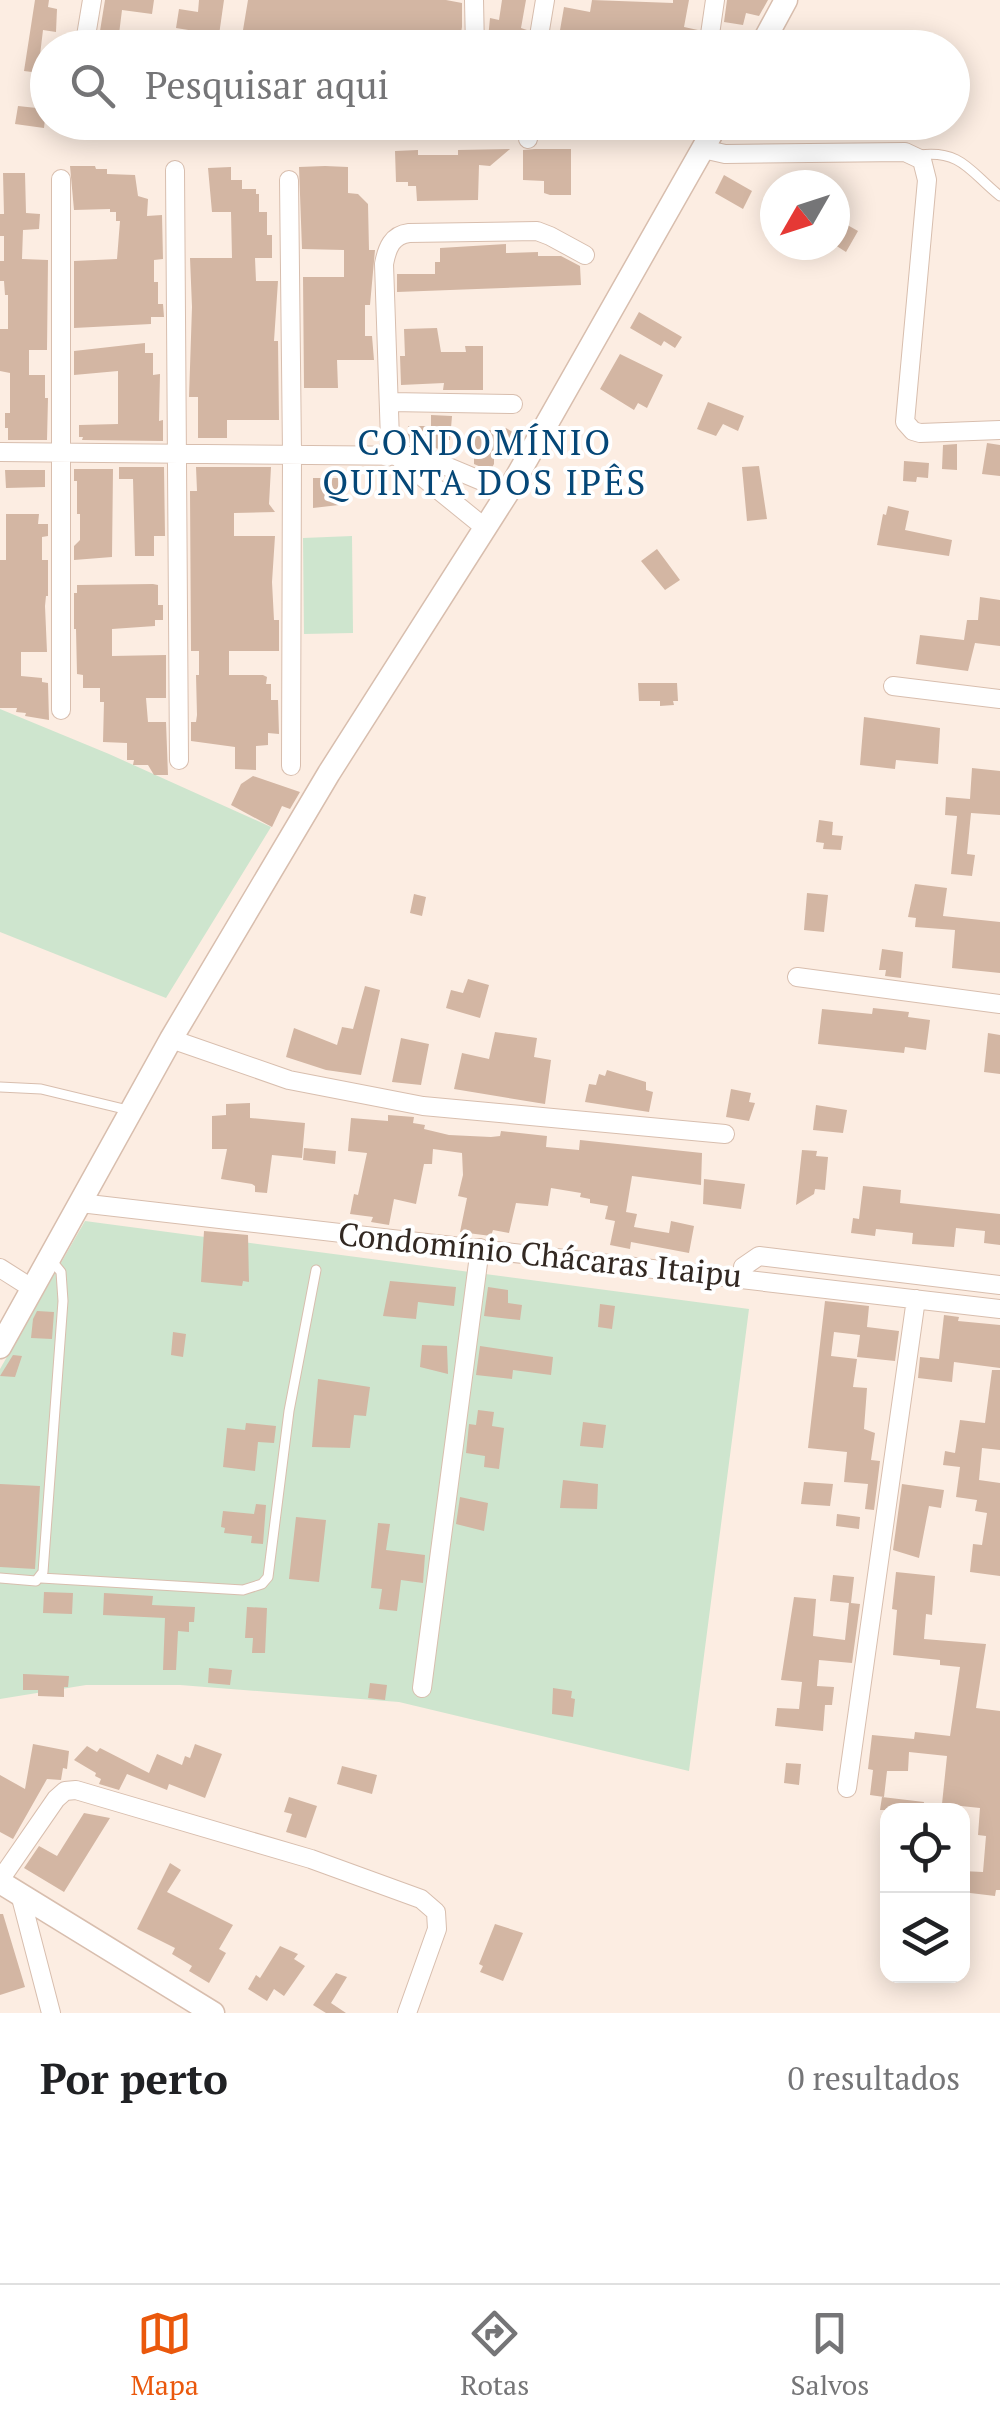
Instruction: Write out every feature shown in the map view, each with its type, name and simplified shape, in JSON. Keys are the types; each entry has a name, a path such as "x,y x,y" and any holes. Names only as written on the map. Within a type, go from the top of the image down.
{"street":[{"path":"87,30 92,0"},
{"path":"474,0 475,30"},
{"path":"540,30 545,0"},
{"path":"711,30 715,0"},
{"path":"770,30 786,0"},
{"path":"0,1347 171,1039 290,836 508,492 705,140"},
{"path":"714,140 725,154 905,152 917,156 926,167 928,180 905,422 913,431 920,432 1000,430"},
{"path":"175,170 178,760"},
{"path":"61,179 61,710"},
{"path":"289,180 290,766"},
{"path":"484,527 393,457 386,252 397,237 410,233 536,232 585,256"},
{"path":"390,402 513,404"},
{"path":"0,452 422,456 508,492"},
{"path":"893,686 1000,699"},
{"path":"797,976 1000,1004"},
{"path":"171,1039 289,1080 423,1106 725,1134"},
{"name":"Condomínio Chácaras Itaipu","path":"80,1203 1000,1308"},
{"path":"422,1688 480,1248"},
{"path":"742,1277 743,1267 759,1256 1000,1285"},
{"path":"0,1268 33,1289"},
{"path":"848,1788 916,1299"},
{"path":"51,2013 7,1886 56,1799 65,1790 311,1859 421,1899 436,1912 437,1929 407,2013"},
{"path":"7,1886 213,2013"}],"lane":[{"path":"917,156 936,154 961,160 1000,196"},
{"path":"0,1086 88,1098 130,1110"},
{"path":"41,1578 64,1301 61,1272 50,1259"},
{"path":"0,1578 243,1590 262,1584 268,1578 289,1411 316,1270"}],"green space":[{"path":"352,536 353,633 304,634 303,538"},
{"path":"0,709 271,827 166,998 0,932"},
{"path":"85,1221 749,1309 689,1771 399,1702 180,1685 86,1685 0,1699 0,1369"}],"building":[{"path":"35,0 49,0 48,7 57,9 56,30 30,30"},
{"path":"105,0 154,0 152,14 122,10 120,30 100,30"},
{"path":"199,0 224,0 220,30 176,28 179,9 198,12"},
{"path":"248,0 462,3 462,30 243,30"},
{"path":"502,0 526,0 521,28 527,30 489,30 490,18 499,20"},
{"path":"592,0 689,0 684,27 698,30 560,30 564,7 590,12"},
{"path":"727,0 768,0 759,16 746,13 743,25 724,22"},
{"path":"30,32 30,72 24,71"},
{"path":"18,106 30,107 30,126 15,124"},
{"path":"510,149 490,166 479,165 478,200 417,201 416,186 396,182 395,151 458,155 458,150"},
{"path":"571,149 571,195 550,195 544,193 544,181 523,180 523,150"},
{"path":"70,166 95,166 107,169 107,174 135,175 138,196 148,199 147,216 162,215 163,259 154,260 154,282 158,282 158,304 163,304 164,317 151,317 151,324 74,328 74,261 117,259 120,221 116,221 116,212 110,209 74,210"},
{"path":"231,167 231,180 242,180 242,189 256,189 259,212 267,212 267,235 272,235 272,258 255,258 256,281 278,281 274,341 278,341 279,420 227,420 227,438 198,438 198,397 189,397 190,258 232,258 231,212 212,212 208,168"},
{"path":"299,167 348,167 348,193 358,194 368,204 369,250 375,250 370,305 365,305 365,336 372,336 374,360 337,360 338,388 304,388 303,277 344,277 344,250 302,249"},
{"path":"3,173 25,173 26,213 40,214 39,229 23,230 22,259 48,260 47,350 29,350 29,375 45,375 47,440 8,440 5,428 5,413 10,413 10,373 0,371 0,329 8,329 8,295 4,281 0,281 0,261 4,261 4,236 0,236"},
{"path":"724,175 752,191 743,209 715,193"},
{"path":"850,226 858,231 850,245"},
{"path":"506,244 506,253 561,256 580,266 581,285 397,292 397,274 435,274 440,248"},
{"path":"639,312 682,337 675,348 664,341 661,346 630,328"},
{"path":"437,328 441,352 466,352 465,346 483,346 483,390 443,390 444,383 401,385 404,329"},
{"path":"145,343 145,353 153,353 153,375 160,374 159,421 163,420 163,441 82,440 79,425 118,424 118,371 74,375 74,351"},
{"path":"620,354 663,375 647,408 638,403 634,410 600,389"},
{"path":"708,402 744,416 738,431 723,424 716,436 697,429"},
{"path":"431,415 452,416 450,440 443,440 443,451 424,443 407,443 408,426 431,426"},
{"path":"506,428 521,437 509,459 494,450 490,471 474,464 474,432"},
{"path":"987,443 1000,445 1000,476 982,474"},
{"path":"957,444 957,470 942,469 943,445"},
{"path":"904,461 929,463 928,478 903,481"},
{"path":"759,466 767,519 747,521 742,467"},
{"path":"119,467 164,467 165,536 154,536 154,556 135,556 133,479 119,479"},
{"path":"196,467 271,467 269,504 275,512 234,513 234,536 275,536 272,582 274,620 279,620 279,651 229,651 229,675 267,677 271,700 278,700 279,734 268,733 268,745 256,746 256,770 235,769 235,747 191,741 199,675 199,651 191,651 190,491 197,491"},
{"path":"74,469 113,469 112,557 74,560 74,546 80,540 80,514"},
{"path":"5,470 45,470 45,487 6,488"},
{"path":"313,478 338,478 339,505 313,508"},
{"path":"888,506 909,511 905,530 952,540 949,556 877,545"},
{"path":"6,514 39,514 38,524 48,524 48,536 42,537 42,560 48,560 47,652 21,652 21,676 42,678 42,682 48,683 49,720 25,716 26,713 16,712 17,708 0,708 0,560 6,560"},
{"path":"657,549 680,580 665,590 641,561"},
{"path":"77,585 158,585 163,620 155,620 155,626 112,629 112,656 166,655 166,698 146,698 148,722 166,722 168,775 154,775 148,765 133,765 134,760 127,760 127,743 103,742 104,702 100,702 100,688 83,688 83,675 77,674"},
{"path":"980,597 1000,600 1000,646 975,643 968,671 916,664 920,635 964,640 967,620 978,620"},
{"path":"638,683 677,683 678,701 660,706 660,701 639,701"},
{"path":"864,717 940,728 938,764 896,760 895,769 860,765"},
{"path":"972,768 1000,771 1000,815 971,813 967,854 975,855 972,876 951,874 957,816 945,815 946,797 970,799"},
{"path":"253,776 300,792 290,809 282,806 272,827 231,805 241,784"},
{"path":"819,820 833,822 832,835 843,836 841,850 823,849 824,843 816,842"},
{"path":"915,884 947,888 943,916 1000,922 1000,973 952,968 955,930 915,927 916,918 908,917"},
{"path":"807,893 828,895 824,932 804,930"},
{"path":"414,894 426,897 422,916 410,913"},
{"path":"882,949 903,952 901,978 885,976 886,970 879,970"},
{"path":"468,979 489,985 480,1018 446,1008 451,990 463,993"},
{"path":"365,986 380,990 361,1075 326,1070 286,1057 294,1028 337,1045 342,1027 353,1029"},
{"path":"873,1008 909,1012 908,1017 930,1020 926,1050 905,1047 904,1053 818,1044 822,1009 872,1014"},
{"path":"495,1032 537,1038 534,1057 551,1060 545,1104 454,1089 462,1053 489,1059"},
{"path":"988,1033 1000,1035 1000,1074 984,1072"},
{"path":"401,1038 429,1044 421,1085 392,1082"},
{"path":"607,1070 646,1082 646,1090 653,1092 649,1112 585,1102 589,1084 596,1085 599,1074 605,1076"},
{"path":"731,1089 751,1093 749,1102 755,1103 749,1121 726,1117"},
{"path":"250,1103 250,1118 305,1123 302,1158 272,1155 267,1193 255,1192 252,1184 221,1179 227,1149 212,1149 212,1116 226,1115 226,1104"},
{"path":"816,1105 847,1110 843,1133 813,1130"},
{"path":"388,1115 414,1117 413,1123 425,1125 424,1129 449,1135 491,1137 500,1136 501,1131 547,1136 546,1147 579,1150 580,1140 702,1153 701,1185 632,1176 626,1212 637,1214 634,1227 669,1233 671,1221 694,1226 689,1253 631,1242 630,1249 610,1245 615,1221 605,1219 608,1206 590,1203 590,1199 580,1197 581,1193 551,1188 548,1206 516,1203 509,1233 493,1230 491,1236 460,1232 467,1198 458,1196 463,1175 462,1153 433,1149 432,1164 424,1164 416,1204 394,1199 389,1225 371,1222 373,1217 350,1214 367,1153 348,1151 351,1118 388,1121"},
{"path":"304,1148 336,1151 335,1164 303,1160"},
{"path":"802,1150 828,1157 825,1190 815,1189 814,1194 796,1205"},
{"path":"704,1179 745,1184 741,1209 703,1204"},
{"path":"863,1186 901,1190 900,1203 1000,1214 1000,1245 984,1243 985,1231 956,1228 954,1247 912,1244 913,1233 876,1229 875,1236 851,1233 853,1218 859,1219"},
{"path":"204,1231 248,1235 249,1282 243,1281 242,1286 201,1282"},
{"path":"390,1281 456,1287 454,1306 418,1302 416,1319 383,1316"},
{"path":"488,1287 508,1290 508,1303 522,1305 520,1320 484,1316"},
{"path":"825,1301 869,1306 867,1327 899,1331 895,1361 857,1357 860,1335 834,1332 831,1356 857,1359 853,1387 867,1388 864,1429 875,1433 871,1460 880,1461 874,1510 865,1509 868,1484 844,1482 847,1452 808,1448"},
{"path":"600,1304 615,1306 612,1329 598,1327"},
{"path":"37,1311 54,1312 52,1339 31,1338"},
{"path":"944,1315 959,1317 958,1321 1000,1325 1000,1368 954,1362 952,1382 918,1378 920,1357 939,1359"},
{"path":"173,1332 186,1334 183,1357 171,1355"},
{"path":"422,1345 447,1346 448,1374 420,1367"},
{"path":"480,1346 553,1357 551,1375 513,1370 512,1379 476,1375"},
{"path":"13,1355 22,1356 15,1377 0,1376"},
{"path":"992,1370 1000,1370 1000,1450 982,1448 979,1480 1000,1483 1000,1576 970,1572 973,1544 982,1545 987,1513 975,1511 977,1500 956,1497 960,1467 943,1465 945,1451 955,1453 960,1420 985,1423"},
{"path":"318,1379 370,1387 366,1416 354,1415 350,1448 312,1447"},
{"path":"478,1410 494,1412 492,1426 504,1428 499,1469 484,1467 485,1456 466,1453 469,1424 476,1425"},
{"path":"583,1422 606,1425 603,1448 580,1446"},
{"path":"246,1423 276,1426 274,1443 258,1442 255,1471 223,1467 227,1428 245,1430"},
{"path":"563,1480 598,1484 597,1509 560,1508"},
{"path":"804,1482 833,1484 830,1506 801,1504"},
{"path":"0,1484 40,1486 35,1569 0,1567"},
{"path":"902,1484 944,1490 941,1508 929,1506 919,1558 893,1550"},
{"path":"460,1497 488,1503 484,1531 456,1524"},
{"path":"256,1504 266,1505 263,1544 251,1543 252,1536 224,1533 223,1511 254,1514"},
{"path":"837,1514 860,1517 859,1529 836,1526"},
{"path":"296,1517 326,1520 319,1582 289,1579"},
{"path":"378,1523 390,1524 386,1550 425,1555 423,1583 401,1580 397,1611 379,1609 382,1589 371,1588"},
{"path":"896,1572 935,1576 932,1615 926,1614 924,1639 986,1644 976,1708 1000,1711 1000,1890 996,1890 995,1896 970,1893 970,1871 983,1872 986,1836 978,1835 980,1808 970,1807 970,1803 942,1803 947,1756 909,1752 908,1771 887,1771 884,1797 870,1795 872,1735 914,1739 915,1732 950,1736 960,1667 940,1665 940,1660 893,1655 897,1610 892,1609"},
{"path":"833,1575 854,1577 851,1603 860,1604 852,1663 819,1660 817,1686 834,1687 832,1705 825,1705 823,1731 775,1726 777,1708 799,1709 802,1682 781,1680 794,1597 816,1599 813,1636 845,1640 849,1603 830,1601"},
{"path":"44,1592 73,1593 72,1614 43,1613"},
{"path":"104,1593 153,1596 152,1605 195,1607 189,1632 178,1631 176,1670 163,1670 165,1618 103,1615"},
{"path":"247,1607 267,1608 265,1653 252,1653 253,1638 245,1638"},
{"path":"209,1668 232,1670 230,1685 208,1683"},
{"path":"23,1674 69,1676 64,1697 38,1696 38,1690 23,1690"},
{"path":"370,1683 387,1685 385,1700 368,1698"},
{"path":"553,1688 572,1691 573,1717 552,1714"},
{"path":"33,1744 69,1751 67,1769 63,1768 61,1780 47,1779 13,1839 0,1832 0,1775 25,1789"},
{"path":"195,1744 222,1754 205,1798 169,1784 167,1790 127,1774 119,1790 99,1784 101,1779 96,1773 74,1760 87,1746 97,1752 100,1748 149,1773 157,1754 182,1765 185,1756 190,1758"},
{"path":"786,1763 801,1764 799,1785 784,1783"},
{"path":"342,1766 377,1775 372,1794 337,1784"},
{"path":"289,1797 317,1806 306,1838 286,1832 292,1814 284,1812"},
{"path":"882,1797 924,1802 924,1803 881,1803"},
{"path":"84,1813 110,1818 64,1892 24,1868 39,1846 57,1856"},
{"path":"170,1863 181,1870 167,1892 233,1925 219,1949 226,1953 209,1983 172,1954 175,1948 137,1929"},
{"path":"0,1914 25,1987 0,1995"},
{"path":"495,1924 523,1933 503,1981 480,1972 483,1966 479,1964"},
{"path":"280,1946 298,1954 294,1959 305,1966 284,1996 274,1989 267,2001 248,1989 256,1975 260,1978"},
{"path":"336,1973 347,1977 331,2003 346,2013 326,2013 313,2005"}],"district":[{"name":"CONDOMÍNIO QUINTA DOS IPÊS","path":"485,463"}]}
